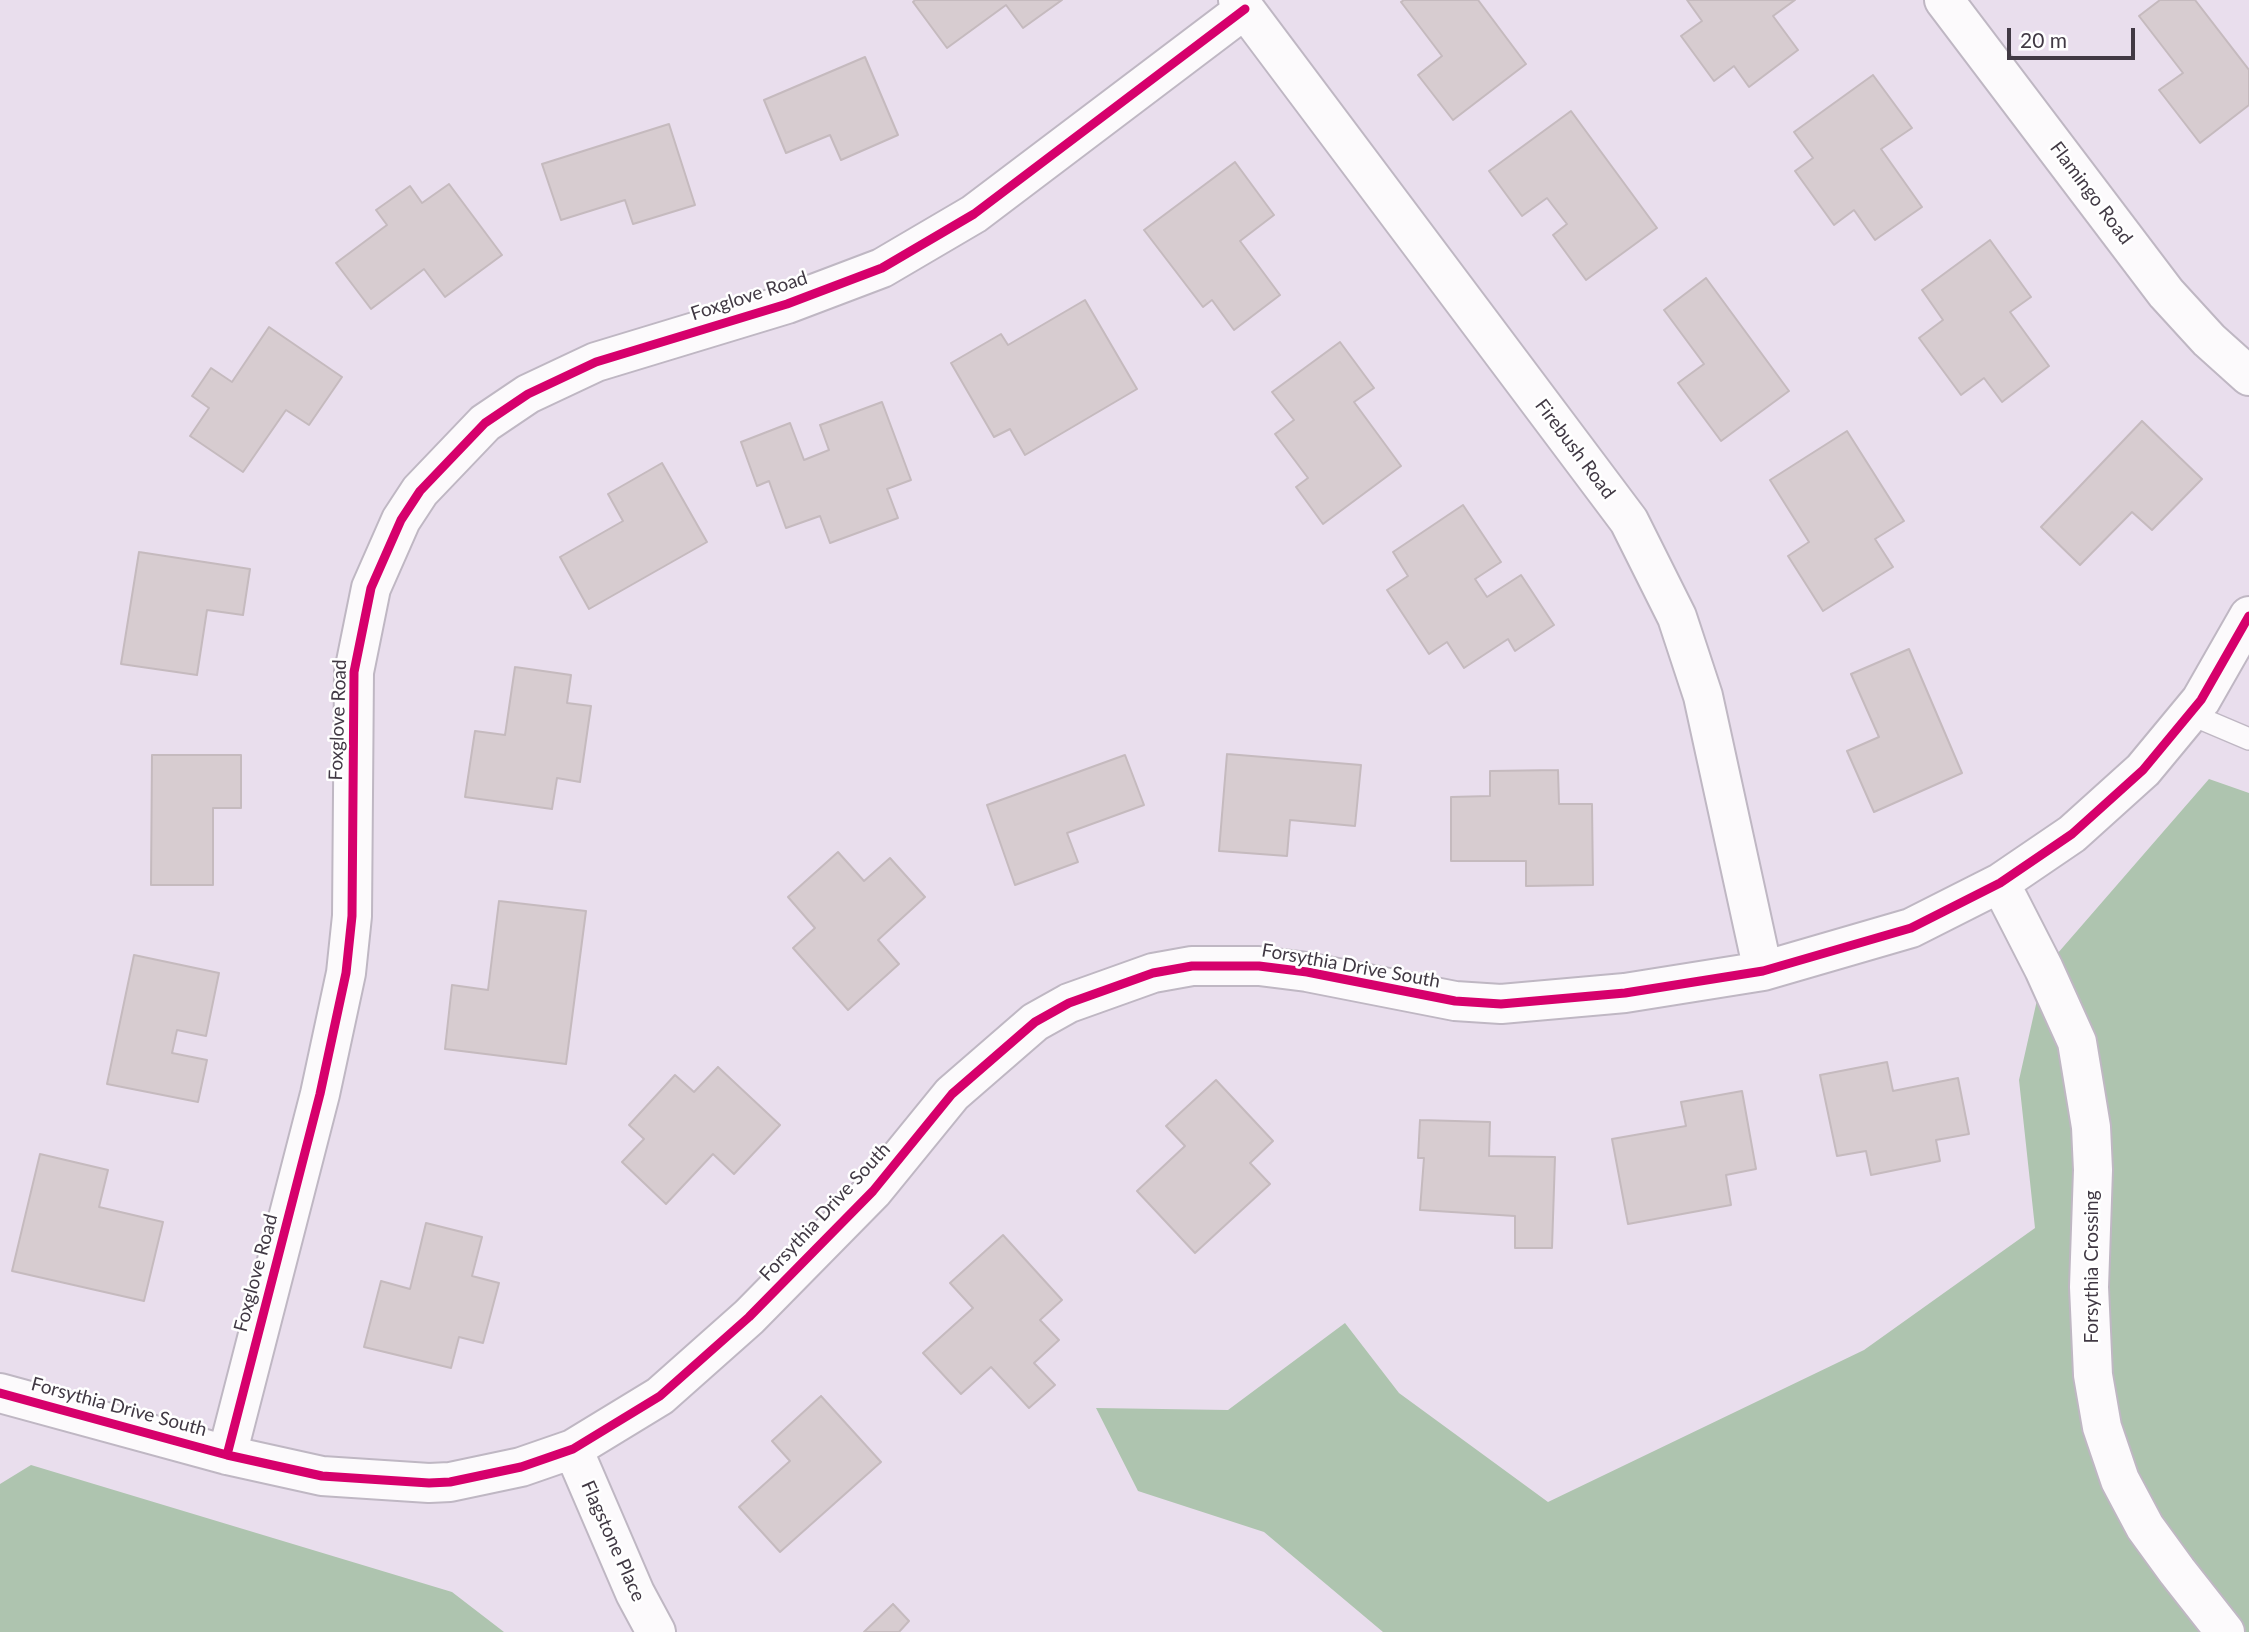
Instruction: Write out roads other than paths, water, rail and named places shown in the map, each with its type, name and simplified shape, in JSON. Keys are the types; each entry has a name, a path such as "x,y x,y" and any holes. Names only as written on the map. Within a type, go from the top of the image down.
{"street":[{"name":"Flamingo Road","path":"1944,0 2166,293 2209,340 2249,376"},
{"name":"Firebush Road","path":"1242,5 1629,521 1677,617 1703,696 1763,971"},
{"name":"Foxglove Road","path":"227,1455 320,1094 346,973 352,916 354,672 371,587 401,520 420,491 485,424 528,394 596,362 787,304 882,268 962,221 1242,5"},
{"name":"Forsythia Drive South","path":"0,1393 227,1455 323,1476 429,1483 450,1482 521,1467 573,1449 660,1396 749,1317 873,1191 952,1094 1035,1022 1069,1003 1153,974 1192,966 1259,966 1307,972 1455,1001 1501,1004 1625,993 1763,971 1911,928 2000,883 2072,834 2143,770 2202,700 2249,616"},
{"name":"Forsythia Crossing","path":"2000,883 2044,969 2077,1042 2091,1127 2093,1170 2089,1287 2093,1375 2102,1427 2120,1480 2145,1527 2225,1632"},
{"name":"Flagstone Place","path":"573,1449 635,1593 656,1632"}],"lane":[{"path":"2190,714 2249,739"}]}
